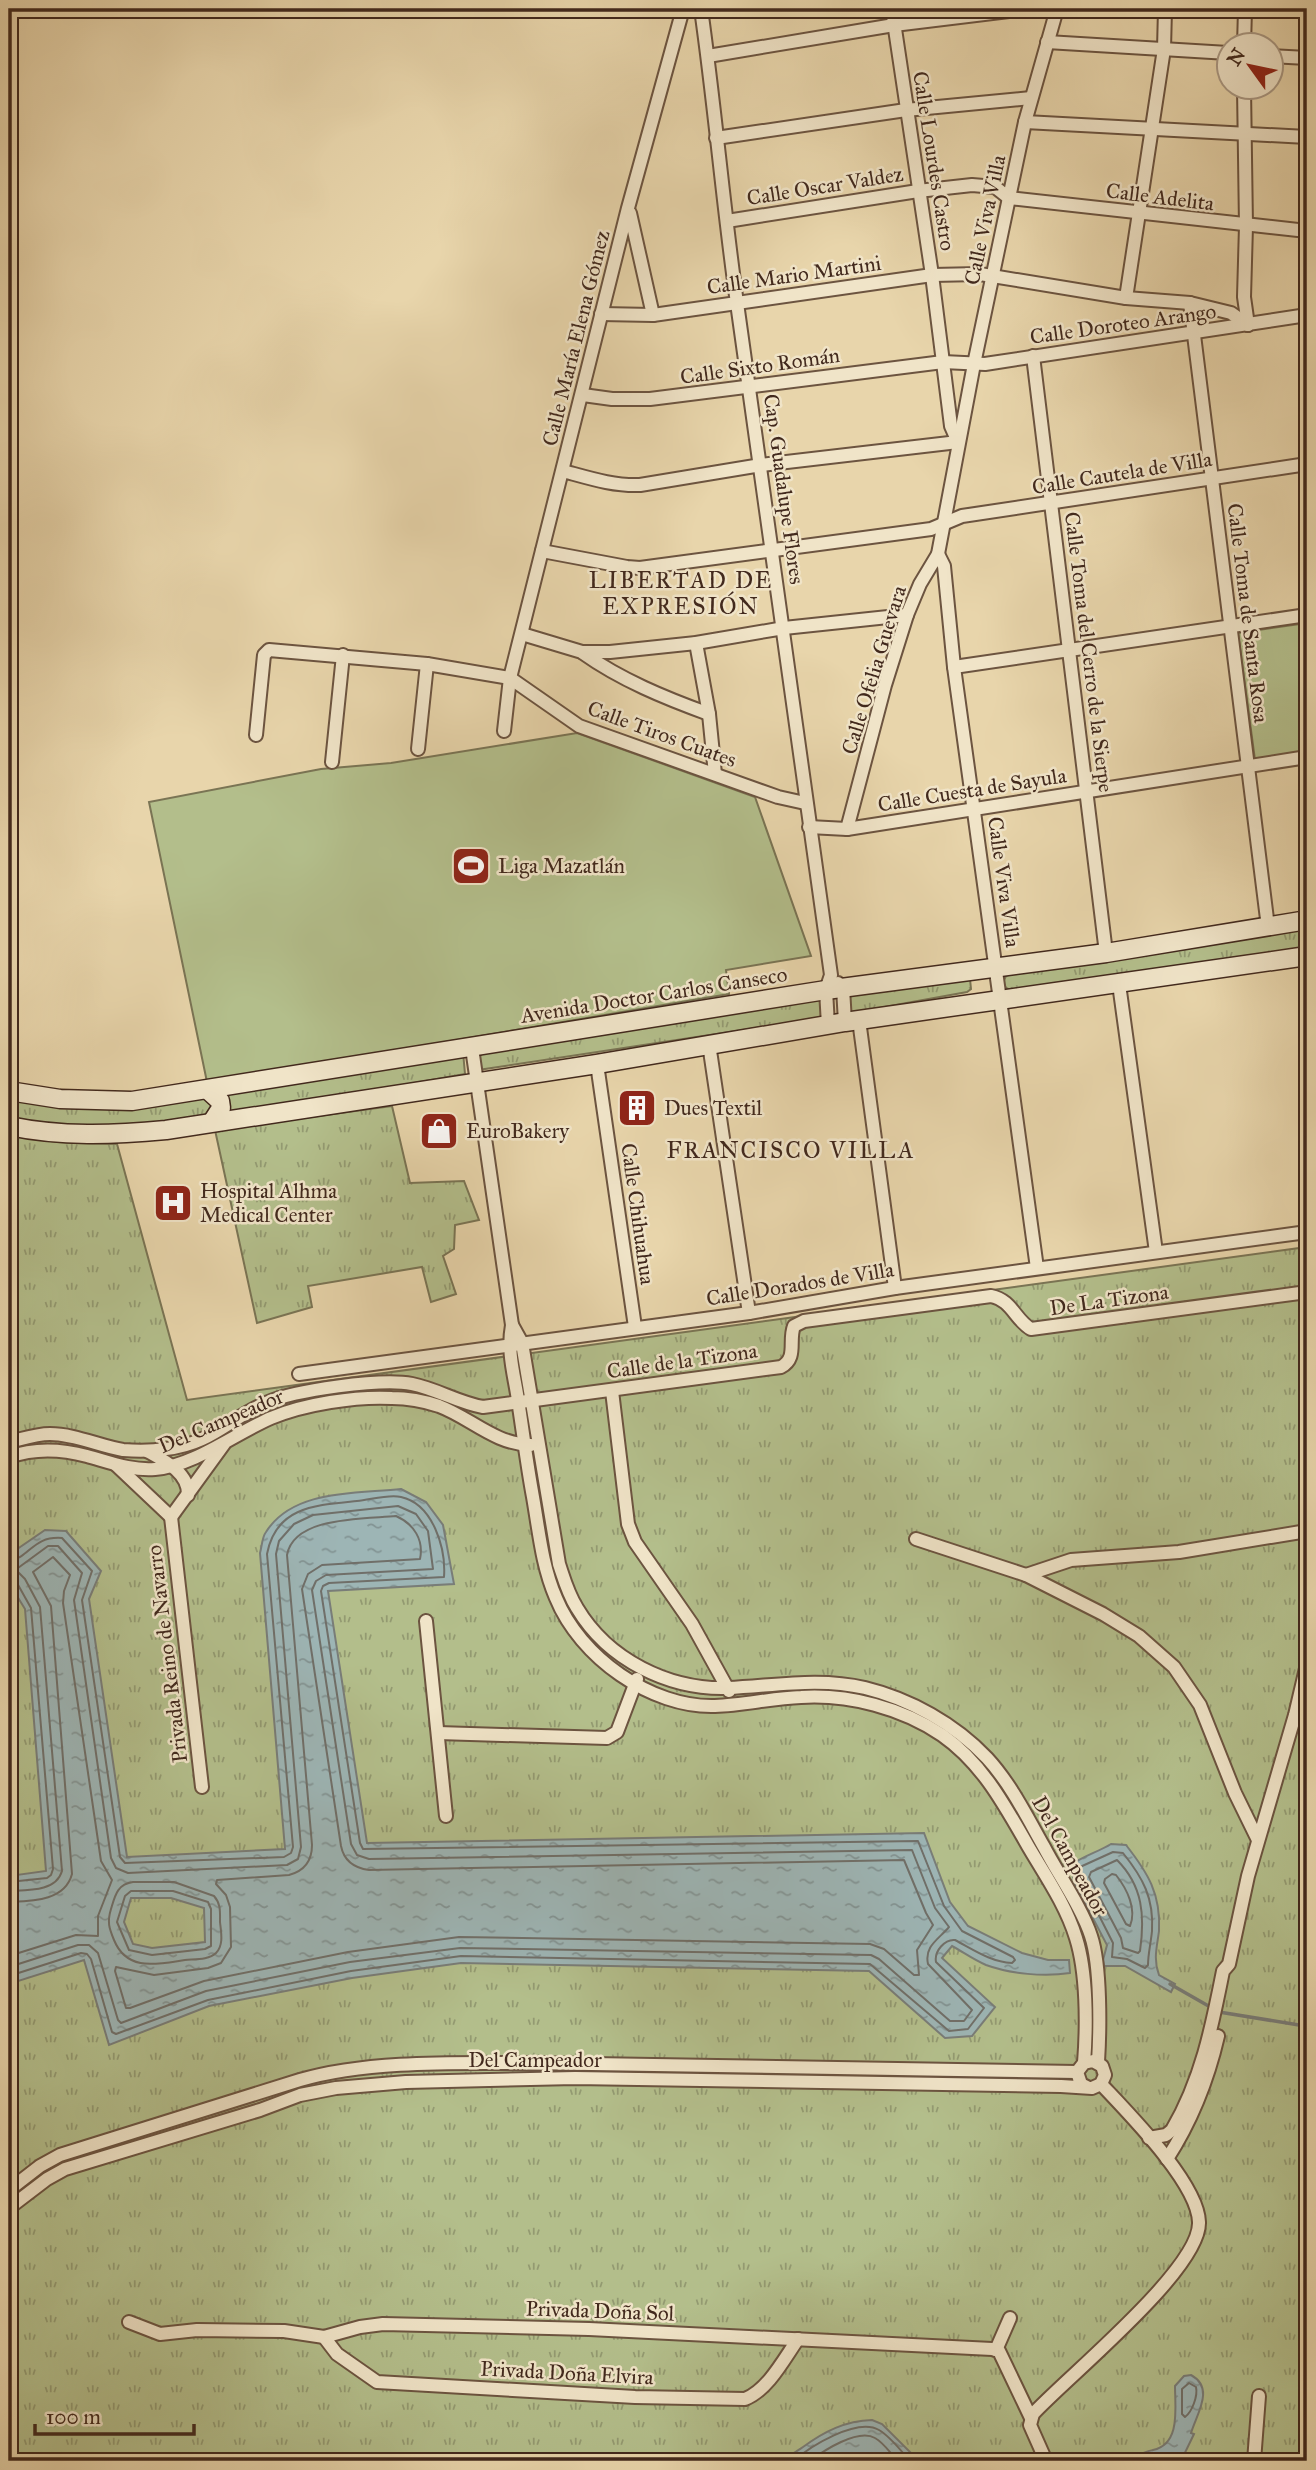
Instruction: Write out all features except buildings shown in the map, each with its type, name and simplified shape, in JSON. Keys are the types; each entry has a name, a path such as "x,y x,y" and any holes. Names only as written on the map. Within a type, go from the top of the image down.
{"main road":[{"name":"Avenida Doctor Carlos Canseco","path":"9,1091 60,1099 132,1101 472,1048 833,984 1106,953 1307,920"},
{"path":"9,1126 47,1132 106,1135 150,1131 597,1064 844,1022 1307,956"},
{"path":"208,1090 220,1101 221,1108 212,1122"},
{"path":"150,1131 148,1112 162,1097"}],"street":[{"name":"Calle María Elena Gómez","path":"504,732 510,678 628,208 683,9"},
{"name":"Cap. Guadalupe Flores","path":"701,9 737,303 751,385 805,803 833,984 844,1022"},
{"name":"Calle Lourdes Castro","path":"892,9 932,275 951,426 958,442"},
{"path":"708,56 894,25 1025,9 1057,9"},
{"name":"Calle Viva Villa","path":"958,442 1025,122 1057,9"},
{"path":"1126,298 1164,49 1165,9"},
{"path":"1244,32 1245,9"},
{"path":"1047,42 1214,52"},
{"path":"1284,57 1307,58"},
{"path":"716,138 906,110 1031,97"},
{"path":"1244,102 1244,297 1248,325"},
{"path":"1025,122 1307,137"},
{"name":"Calle Oscar Valdez","path":"727,221 972,185 995,187 1009,198"},
{"name":"Calle Adelita","path":"1009,198 1307,231"},
{"path":"628,208 653,315"},
{"name":"Calle Mario Martini","path":"601,314 653,315 932,275 980,274 1126,298 1190,303 1231,313 1248,325"},
{"name":"Calle Toma de Santa Rosa","path":"1190,303 1268,927"},
{"name":"Calle Doroteo Arango","path":"943,362 974,364 1194,334 1307,315"},
{"name":"Calle Toma del Cerro de la Sierpe","path":"1033,356 1106,953"},
{"name":"Calle Sixto Román","path":"583,395 612,399 650,399 943,362"},
{"path":"563,471 624,486 640,485 761,465 958,442"},
{"name":"Calle Ofelia Guevara","path":"847,829 885,685 907,615 920,584 938,554 958,442"},
{"name":"Calle Cautela de Villa","path":"542,551 640,568 931,529 962,516 1307,464"},
{"name":"Calle Viva Villa","path":"938,554 944,566 954,667 1000,999"},
{"path":"522,634 582,652 610,652 696,643 784,628 907,615"},
{"path":"954,667 1307,615"},
{"path":"696,643 709,714 715,774"},
{"name":"Calle Tiros Cuates","path":"256,735 266,651 343,655 427,664 510,678 579,726 778,797 805,803"},
{"path":"582,652 602,666 661,696 709,714"},
{"path":"332,762 343,655"},
{"path":"418,749 427,664"},
{"name":"Calle Cuesta de Sayula","path":"809,827 847,829 1307,757"},
{"path":"1119,984 1156,1252"},
{"path":"1000,999 1037,1268"},
{"path":"844,1022 895,1289"},
{"path":"709,1044 748,1313"},
{"path":"472,1048 512,1325 508,1345 519,1403"},
{"name":"Calle Chihuahua","path":"597,1064 635,1327"},
{"name":"Calle Dorados de Villa","path":"299,1374 748,1313 1037,1268 1307,1231"},
{"name":"De La Tizona","path":"804,1321 991,1296 1009,1304 1031,1329 1307,1292"},
{"name":"Calle de la Tizona","path":"533,1401 781,1367 792,1355 791,1332 794,1326 804,1321"},
{"path":"512,1325 522,1343 533,1401"},
{"name":"Del Campeador","path":"9,1442 37,1435 59,1434 122,1450 147,1451 180,1447 211,1436 262,1404 295,1393 368,1384 409,1383 483,1407 533,1401 559,1564 570,1596 598,1635 626,1659 680,1685 728,1688 796,1682 864,1688 890,1696 971,1743 988,1759 1020,1803 1091,1936 1098,1992 1098,2062 1105,2075 1101,2084 1092,2088 575,2078 406,2082 336,2088 300,2095 260,2110 65,2169 11,2203"},
{"path":"612,1391 628,1524 635,1542 692,1624 728,1688 733,1705"},
{"name":"Del Campeador","path":"9,1457 37,1450 59,1450 116,1465 163,1465 225,1444 273,1417 303,1407 372,1398 418,1401 440,1407 507,1443 539,1445"},
{"name":"Del Campeador","path":"519,1403 523,1445 545,1566 557,1601 587,1644 635,1684 665,1698 685,1703 711,1706 802,1696 835,1698 868,1703 927,1719 964,1753 993,1786 1065,1910 1076,1938 1084,1995 1081,2067"},
{"path":"469,1422 472,1405"},
{"path":"116,1465 171,1517 225,1444"},
{"path":"146,1493 163,1465 180,1447"},
{"path":"147,1451 187,1481 188,1495"},
{"name":"Privada Reino de Navarro","path":"171,1517 202,1787"},
{"path":"1026,1575 1071,1560 1180,1552 1307,1531"},
{"path":"916,1539 1026,1575 1103,1614 1139,1636 1174,1667 1200,1705 1235,1793 1258,1840"},
{"path":"426,1621 446,1816"},
{"path":"1167,2159 1180,2139 1213,2057 1218,2016 1231,1972 1229,1964 1258,1840 1295,1715 1307,1664"},
{"path":"438,1734 607,1738 617,1732 642,1669"},
{"path":"1149,2138 1166,2135 1183,2112 1218,2016"},
{"name":"Del Campeador","path":"9,2190 40,2166 60,2155 320,2074 355,2069 462,2063 897,2068 1081,2067 1098,2062"},
{"path":"575,2078 576,2063"},
{"path":"735,2081 737,2065"},
{"path":"1081,2067 1081,2084 1087,2087"},
{"path":"897,2068 897,2083"},
{"path":"1046,2461 1030,2425 1031,2418 1161,2288 1192,2247 1199,2223 1197,2209 1187,2188 1167,2159 1101,2084"},
{"path":"1010,2318 996,2350 1031,2418"},
{"name":"Privada Doña Sol","path":"129,2322 160,2334 197,2330 284,2331 324,2337 383,2324 589,2329 996,2350"},
{"name":"Privada Doña Elvira","path":"324,2337 337,2354 377,2382 635,2397 745,2399 753,2396 764,2385 798,2339"},
{"path":"1254,2461 1259,2396"}],"green space":[{"path":"1307,623 1307,753 1255,760 1238,633"},
{"name":"Liga Mazatlán","path":"577,733 755,797 811,956 726,970 729,994 207,1082 149,802 321,769 391,763"},
{"path":"1307,925 1307,949 1013,991 1006,988 1003,982 1006,976 1013,973"},
{"path":"970,979 971,989 967,992 846,1014 846,992"},
{"path":"824,995 821,1018 478,1070 477,1059 482,1054 503,1048"},
{"path":"463,1052 465,1074 222,1117 81,1128 9,1118 9,1096 57,1104"},
{"path":"392,1106 410,1183 464,1181 479,1220 455,1225 454,1249 443,1256 456,1294 431,1302 422,1267 308,1286 312,1307 257,1323 215,1130"},
{"path":"9,1135 57,1142 117,1144 187,1400 1307,1247 1307,2461 9,2461"}],"water":[{"path":"401,1489 426,1502 443,1525 454,1584 328,1591 367,1843 924,1833 950,1902 968,1926 1022,1953 1048,1960 1069,1960 1070,1973 1039,1975 1006,1971 982,1963 952,1946 942,1958 995,2007 972,2036 945,2038 869,1971 461,1963 352,1978 209,2006 109,2045 84,1960 9,1984 9,1876 46,1871 25,1609 9,1583 10,1554 45,1530 66,1531 101,1571 89,1599 127,1857 285,1849 260,1553 263,1539 278,1518 309,1501 346,1493","holes":["131,1898 171,1898 204,1908 205,1942 152,1948 133,1944 124,1922"]},
{"path":"1111,1844 1126,1845 1152,1885 1159,1918 1156,1964 1159,1975 1175,1984 1171,1992 1125,1966 1104,1966 1107,1945 1074,1882 1071,1865"},
{"path":"1191,2375 1198,2380 1203,2394 1191,2433 1194,2434 1181,2461 1135,2461 1140,2455 1168,2441 1175,2424 1175,2386 1184,2376"},
{"path":"872,2420 882,2424 919,2461 785,2461 827,2432 853,2422"}],"waterway":[{"path":"1170,1984 1212,2008"},
{"path":"1219,2012 1299,2025 1307,2018"}],"place":[{"name":"Liga Mazatlán","path":"471,866"},
{"name":"Dues Textil","path":"637,1108"},
{"name":"EuroBakery","path":"439,1131"},
{"name":"Hospital Alhma Medical Center","path":"173,1203"}],"district":[{"name":"LIBERTAD DE EXPRESIÓN","path":"681,593"},
{"name":"FRANCISCO VILLA","path":"791,1150"}]}
